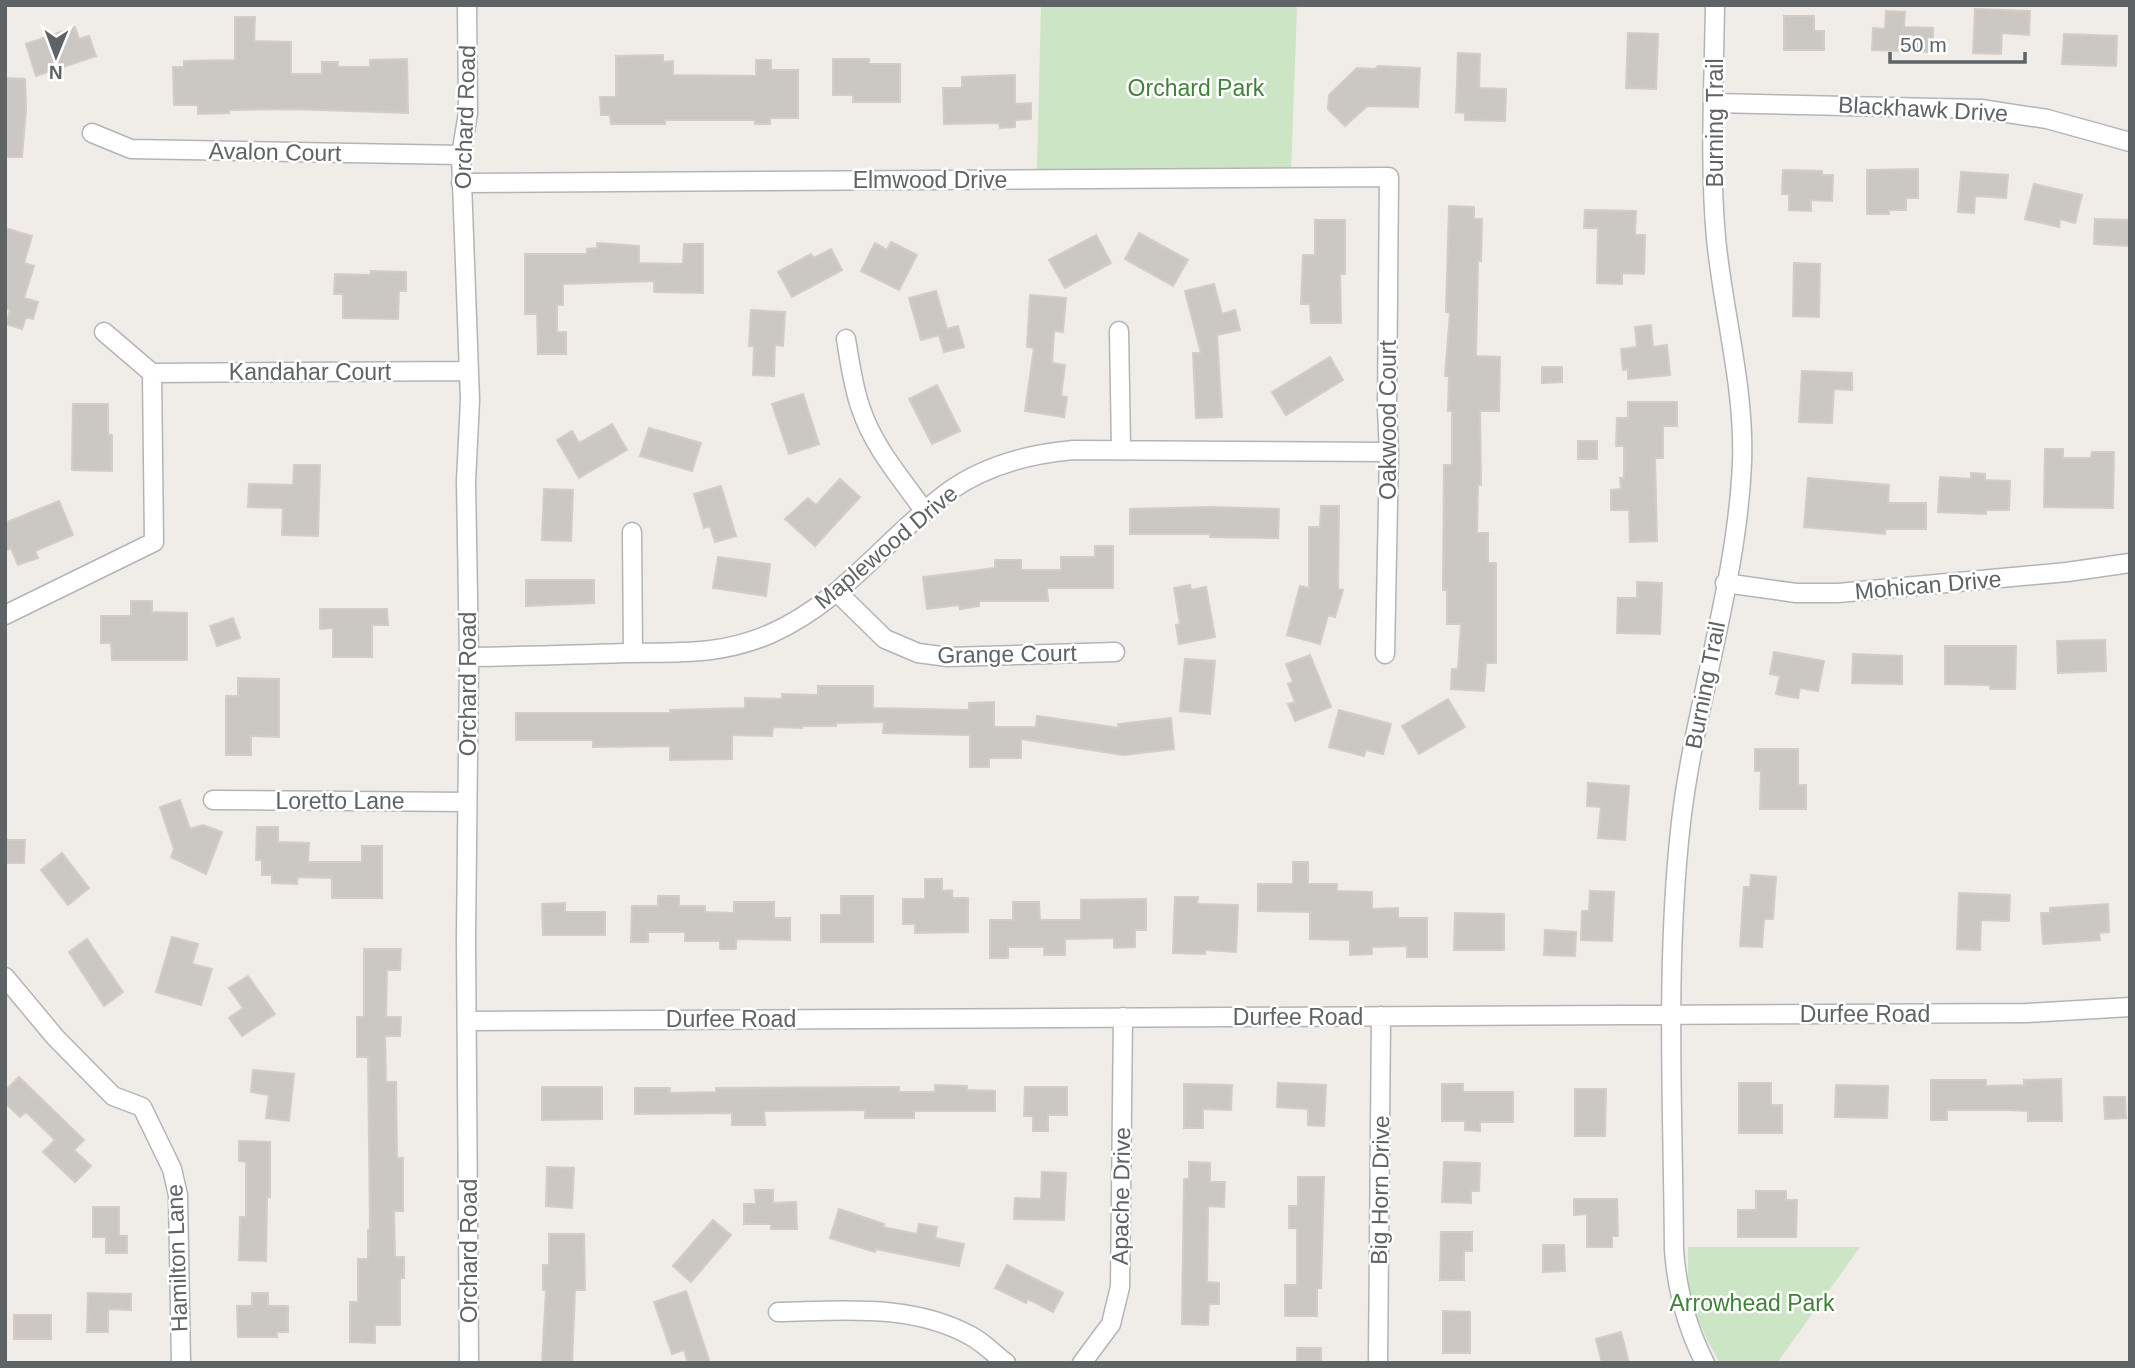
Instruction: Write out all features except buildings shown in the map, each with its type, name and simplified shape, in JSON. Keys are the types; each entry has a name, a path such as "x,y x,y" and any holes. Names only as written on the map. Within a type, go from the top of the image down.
{"street":[{"name":"Orchard Road","path":"467,5 468,113 461,155 461,183 469,371 466,481 469,657 469,1363"},
{"name":"Burning Trail","path":"1705,1363 1684,1314 1676,1280 1672,1015 1673,909 1681,818 1738,515 1742,437 1716,235 1713,159 1715,5"},
{"name":"Blackhawk Drive","path":"1714,103 1981,109 2047,119 2130,142"},
{"name":"Avalon Court","path":"92,133 131,149 461,155"},
{"name":"Elmwood Drive","path":"461,183 1389,177 1389,187"},
{"name":"Oakwood Court","path":"1385,654 1390,452 1387,409 1389,187"},
{"path":"1119,331 1121,449"},
{"path":"5,615 154,542 152,373 104,332"},
{"path":"846,339 854,384 868,428 925,512"},
{"name":"Kandahar Court","path":"152,373 469,371"},
{"name":"Maplewood Drive","path":"469,657 684,654 729,648 772,633 838,593 948,492 1008,462 1054,451 1121,449 1390,452"},
{"path":"632,532 634,653"},
{"name":"Mohican Drive","path":"1725,583 1796,593 1838,593 2130,564"},
{"name":"Grange Court","path":"838,593 885,639 918,653 948,656 1115,652"},
{"name":"Loretto Lane","path":"213,800 467,802"},
{"name":"Hamilton Lane","path":"5,977 55,1037 113,1096 142,1107 172,1169 179,1208 181,1363"},
{"name":"Durfee Road","path":"467,1021 2027,1013 2130,1007"},
{"name":"Big Horn Drive","path":"1378,1363 1381,1016"},
{"name":"Apache Drive","path":"1082,1363 1111,1324 1120,1287 1123,1017"},
{"path":"778,1312 870,1310 929,1319 970,1335 1006,1363"}],"green space":[{"name":"Orchard Park","path":"1041,5 1297,5 1291,173 1037,169"},
{"name":"Arrowhead Park","path":"1688,1247 1860,1247 1777,1363 1720,1363 1688,1296"}]}
